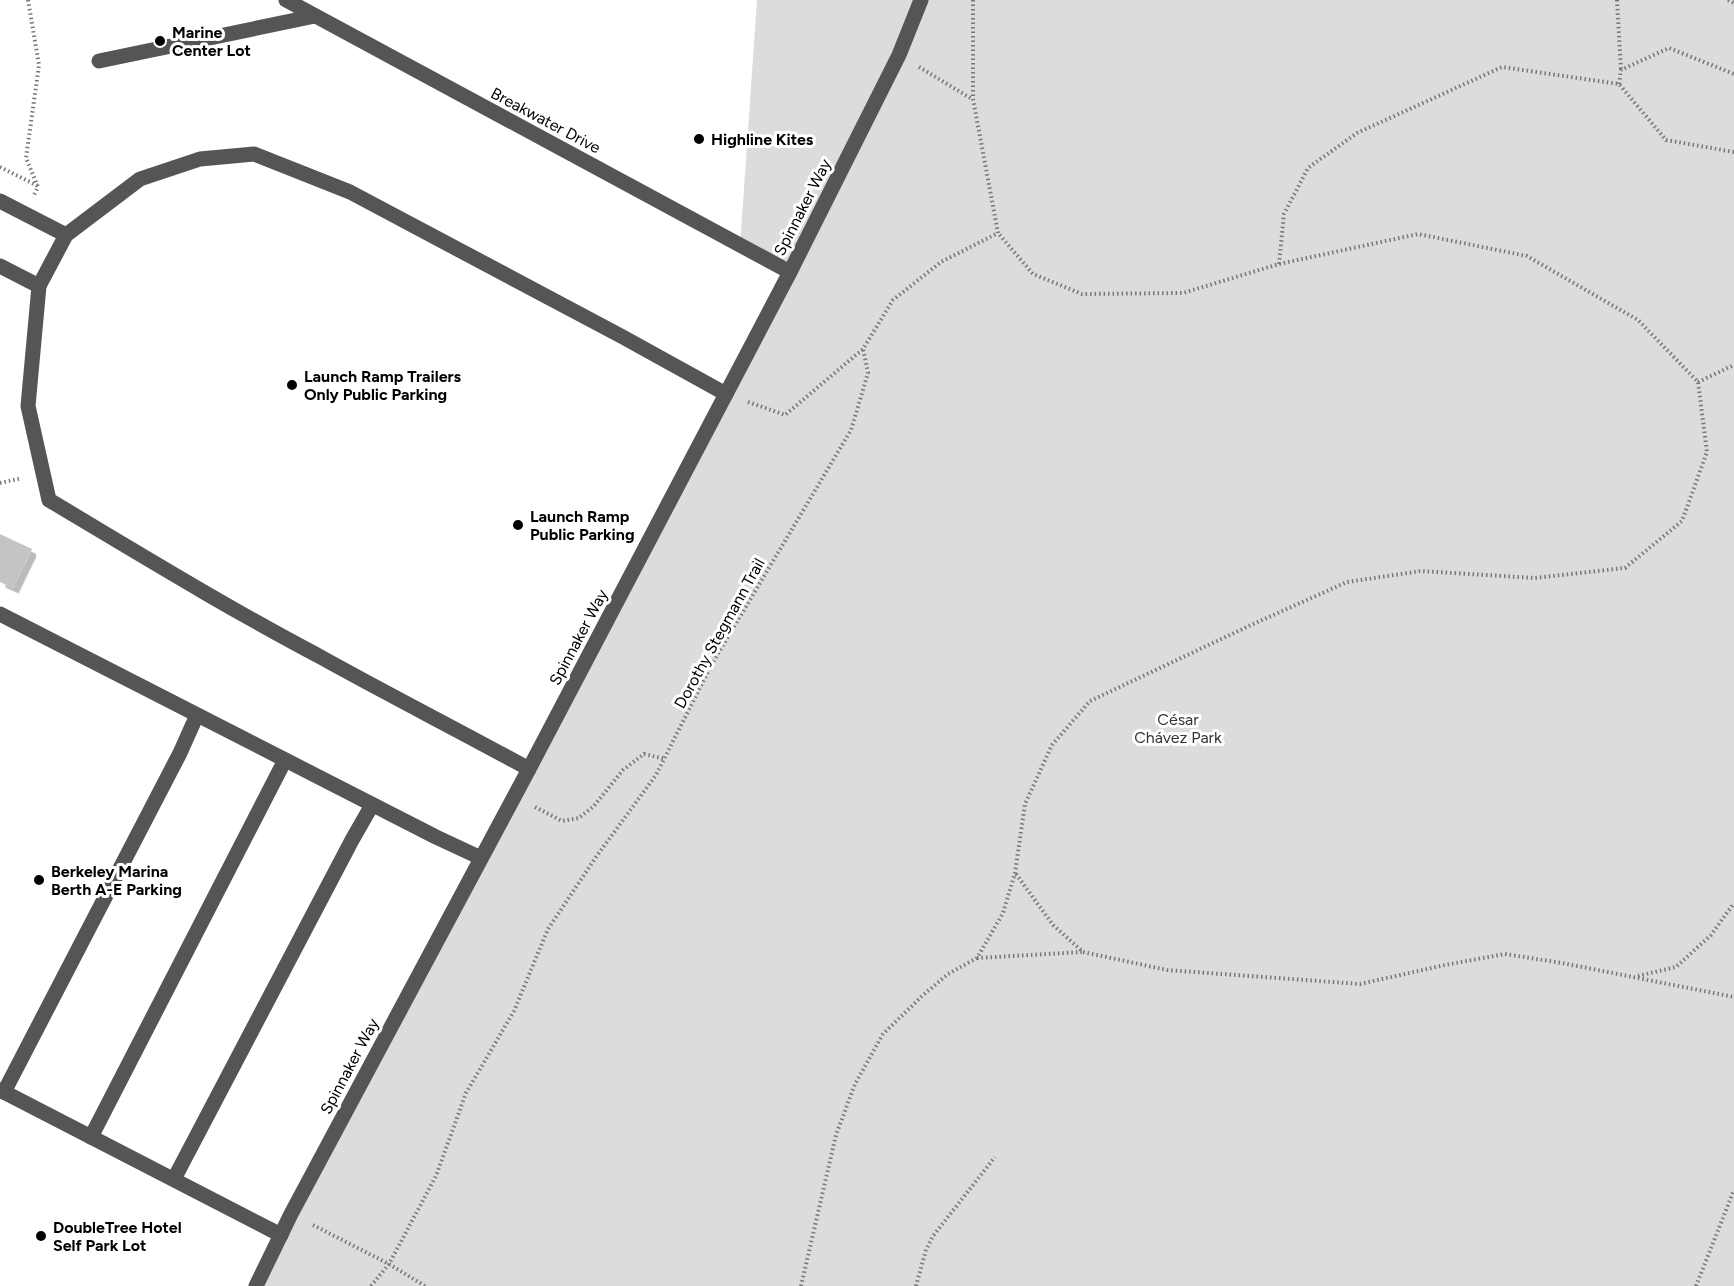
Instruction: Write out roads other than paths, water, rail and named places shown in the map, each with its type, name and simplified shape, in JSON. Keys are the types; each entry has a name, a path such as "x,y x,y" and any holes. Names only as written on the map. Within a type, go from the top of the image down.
{"street":[{"name":"Breakwater Drive","path":"286,0 790,272"},
{"name":"Spinnaker Way","path":"256,1286 291,1214 529,769 790,272 899,55 921,0"},
{"path":"99,61 315,16"},
{"path":"529,769 315,655 49,500 28,406 39,286 66,236 140,179 200,159 254,154 350,192 726,394"},
{"path":"0,201 66,236"},
{"path":"0,266 39,286"},
{"path":"0,614 372,805 481,858"},
{"path":"197,715 180,753 2,1091 281,1235"},
{"path":"91,1137 285,760"},
{"path":"174,1179 372,805"}],"place":[{"name":"Marine Center Lot","path":"160,41"},
{"name":"Highline Kites","path":"699,139"},
{"name":"Launch Ramp Trailers Only Public Parking","path":"292,385"},
{"name":"Launch Ramp Public Parking","path":"518,525"},
{"name":"Berkeley Marina Berth A-E Parking","path":"39,880"},
{"name":"DoubleTree Hotel Self Park Lot","path":"41,1236"}],"park label":[{"name":"César Chávez Park","path":"1178,728"}]}
